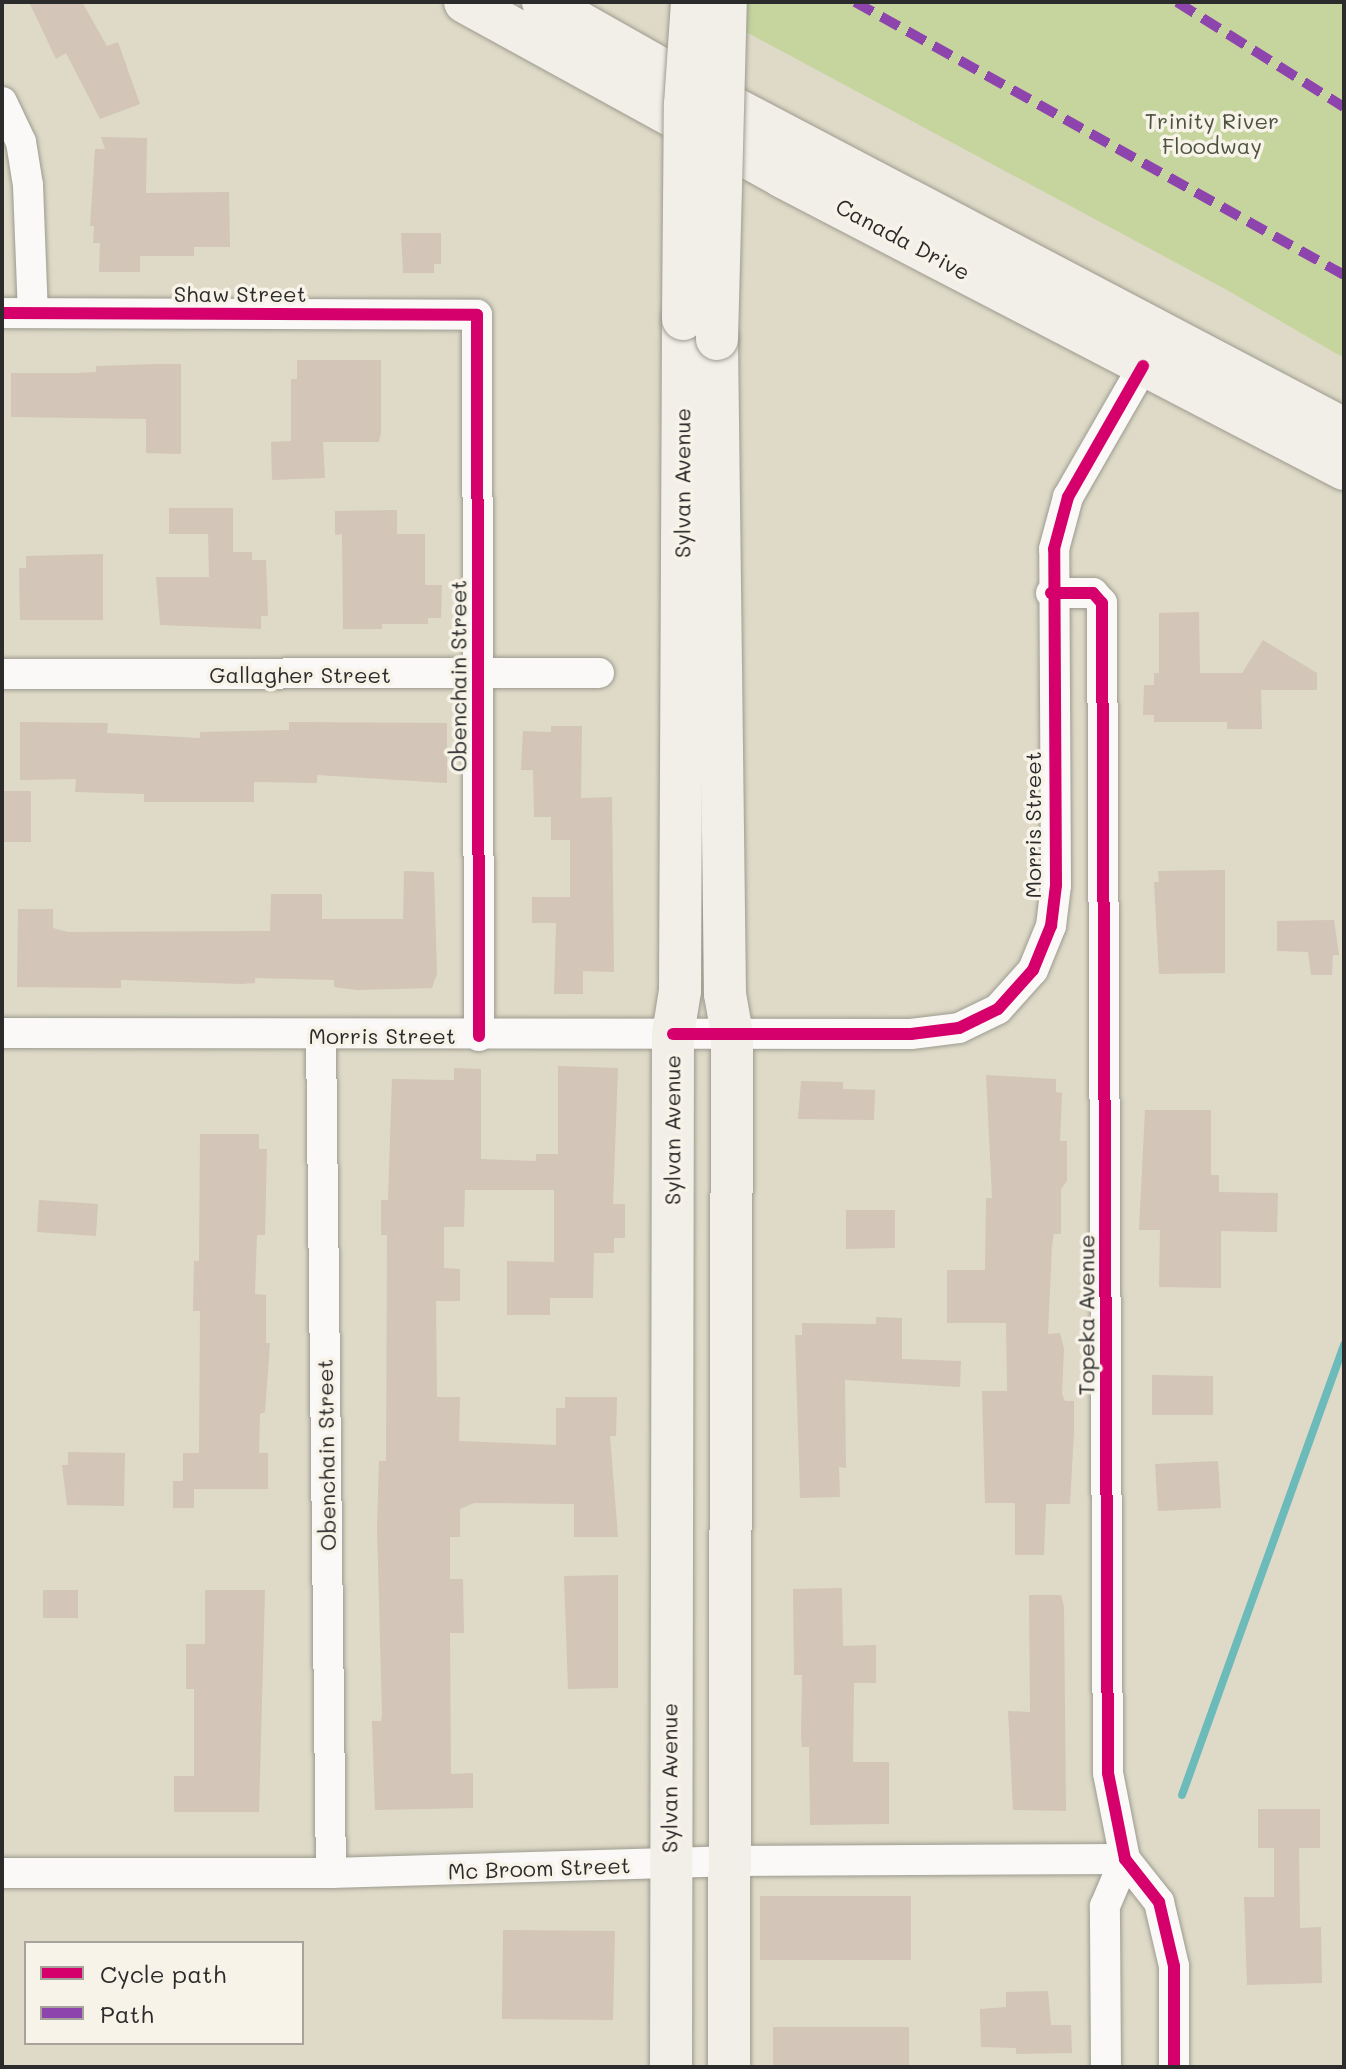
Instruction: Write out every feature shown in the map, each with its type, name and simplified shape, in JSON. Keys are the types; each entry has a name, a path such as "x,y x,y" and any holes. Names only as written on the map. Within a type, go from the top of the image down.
{"main road":[{"name":"Canada Drive","path":"465,2 1153,349 1344,429"},
{"name":"Canada Drive","path":"543,2 1153,349 1344,469"},
{"name":"Sylvan Avenue","path":"692,2 685,105 700,329 725,994 732,1034 729,2067"},
{"name":"Sylvan Avenue","path":"671,2067 673,1034 680,991 700,329 726,2"}],"street":[{"path":"2,102 21,142 28,185 33,313"},
{"name":"Shaw Street","path":"2,313 477,315"},
{"name":"Obenchain Street","path":"477,315 479,1036"},
{"name":"Morris Street","path":"2,1033 321,1036 911,1034 959,1028 998,1009 1033,970 1051,926 1056,885 1051,593 1054,549 1068,497 1153,349"},
{"name":"Topeka Avenue","path":"1051,593 1093,593 1102,603 1108,1773 1125,1859 1159,1902 1174,1966 1174,2067"},
{"name":"Gallagher Street","path":"2,674 599,673"},
{"name":"Obenchain Street","path":"321,1036 331,1873"},
{"path":"1106,2067 1105,1906 1125,1859"},
{"name":"Mc Broom Street","path":"2,1873 331,1873 728,1861 1125,1859"}],"green space":[{"name":"Trinity River Floodway","path":"690,2 1344,2 1344,358 1227,290"}],"building":[{"path":"29,2 82,2 107,46 118,42 140,104 100,119 66,53 56,59"},
{"path":"101,137 147,138 146,193 229,192 230,247 194,247 194,256 140,256 140,272 99,272 100,243 93,243 94,226 90,226 95,149 105,149"},
{"path":"401,233 441,233 441,264 434,264 434,273 403,273"},
{"path":"297,360 381,360 379,442 323,442 325,478 272,480 271,442 291,441 291,379 297,379"},
{"path":"181,364 181,454 146,453 146,419 11,417 11,373 96,372 96,366"},
{"path":"169,508 233,508 233,552 252,552 252,560 266,560 268,616 261,616 261,629 160,625 156,577 209,577 208,534 169,534"},
{"path":"397,510 397,534 425,534 425,585 442,585 441,618 428,618 428,624 382,624 382,629 343,629 342,534 335,535 335,511"},
{"path":"103,554 103,620 20,620 19,568 26,568 26,556"},
{"path":"1199,612 1200,673 1242,673 1263,640 1317,673 1317,690 1261,690 1262,729 1227,729 1227,722 1154,722 1154,715 1143,715 1144,685 1154,685 1154,673 1159,673 1159,613"},
{"path":"20,722 108,723 107,733 200,738 200,732 289,730 289,722 447,723 447,783 317,775 317,783 254,782 254,802 144,802 144,794 75,792 76,779 20,780"},
{"path":"551,726 582,726 581,798 612,797 614,972 583,971 583,994 554,994 556,923 532,923 532,897 570,897 570,840 551,840 551,817 534,817 533,770 521,770 523,731 551,732"},
{"path":"2,791 31,791 31,842 2,842"},
{"path":"1225,870 1225,973 1159,974 1154,882 1159,882 1158,871"},
{"path":"404,871 434,872 437,974 432,988 357,990 334,987 334,980 255,978 255,983 241,984 121,980 121,988 17,987 18,909 53,909 53,928 68,932 270,931 271,894 322,894 322,919 403,919"},
{"path":"1334,920 1339,955 1333,955 1332,975 1311,975 1308,952 1277,951 1277,921"},
{"path":"558,1066 618,1068 613,1204 625,1204 625,1238 614,1238 614,1253 594,1253 593,1298 550,1298 550,1315 507,1315 507,1261 554,1262 554,1190 465,1190 464,1227 444,1227 444,1268 460,1269 460,1301 436,1301 437,1397 460,1397 459,1441 556,1445 556,1408 565,1408 565,1397 617,1397 616,1436 610,1436 618,1537 574,1537 574,1504 474,1503 460,1509 460,1537 450,1537 450,1579 463,1579 464,1633 450,1633 451,1774 473,1773 473,1808 375,1810 372,1721 381,1721 382,1715 377,1528 379,1461 386,1461 387,1235 381,1235 381,1200 388,1200 392,1079 454,1080 454,1068 481,1069 481,1159 536,1161 536,1154 558,1154"},
{"path":"986,1075 1056,1079 1056,1092 1062,1093 1060,1141 1067,1141 1067,1181 1061,1189 1061,1234 1054,1234 1052,1245 1048,1334 1060,1333 1064,1349 1062,1394 1065,1401 1074,1401 1074,1432 1070,1504 1046,1504 1044,1555 1015,1555 1015,1503 985,1503 982,1391 1007,1391 1006,1323 947,1323 947,1270 985,1270 986,1198 992,1198"},
{"path":"801,1081 843,1082 843,1089 875,1090 874,1120 798,1119"},
{"path":"1145,1110 1211,1110 1211,1175 1219,1175 1219,1192 1278,1193 1277,1232 1221,1231 1221,1288 1159,1287 1160,1230 1139,1230"},
{"path":"200,1134 259,1134 259,1149 267,1149 265,1235 257,1235 255,1294 266,1295 266,1343 270,1343 265,1412 260,1414 259,1453 268,1453 268,1489 194,1489 194,1508 173,1508 173,1481 183,1481 183,1453 199,1453 200,1311 193,1311 194,1261 199,1261"},
{"path":"39,1200 98,1204 96,1236 37,1232"},
{"path":"846,1210 895,1210 895,1248 846,1249"},
{"path":"876,1317 902,1318 902,1359 961,1361 960,1387 845,1380 846,1468 839,1467 840,1497 800,1498 795,1335 802,1335 802,1323 876,1324"},
{"path":"1152,1375 1213,1376 1213,1415 1152,1415"},
{"path":"68,1452 125,1453 124,1506 67,1505 62,1465 68,1465"},
{"path":"1218,1461 1221,1508 1158,1511 1155,1464"},
{"path":"618,1575 618,1688 568,1689 564,1576"},
{"path":"842,1588 843,1646 876,1645 876,1683 854,1683 853,1762 889,1762 889,1824 810,1825 809,1747 802,1747 801,1737 802,1675 794,1675 793,1589"},
{"path":"43,1590 78,1590 78,1618 43,1618"},
{"path":"205,1590 265,1590 259,1812 174,1812 174,1776 194,1776 194,1689 186,1689 186,1644 205,1644"},
{"path":"1029,1595 1061,1595 1064,1607 1066,1811 1013,1810 1008,1711 1030,1712"},
{"path":"1258,1809 1320,1809 1320,1848 1299,1848 1300,1928 1321,1927 1322,1983 1247,1985 1244,1897 1274,1897 1274,1848 1258,1848"},
{"path":"760,1896 911,1896 911,1960 760,1960"},
{"path":"503,1930 615,1931 613,2020 502,2019"},
{"path":"1048,1991 1051,2025 1071,2025 1072,2053 1016,2054 1016,2048 981,2047 980,2009 1006,2007 1006,1992"},
{"path":"773,2027 909,2027 909,2067 773,2067"}],"waterway":[{"path":"1182,1795 1344,1344"}],"marked path":[{"path":"855,2 1344,275"},
{"path":"1177,2 1344,107"}],"cycle path":[{"path":"2,313 477,315 479,1036"},
{"path":"673,1034 911,1034 959,1028 998,1009 1033,970 1051,926 1056,885 1054,549 1068,497 1143,366"},
{"path":"1051,593 1093,593 1102,603 1108,1773 1125,1859 1159,1902 1174,1966 1174,2067"}]}
